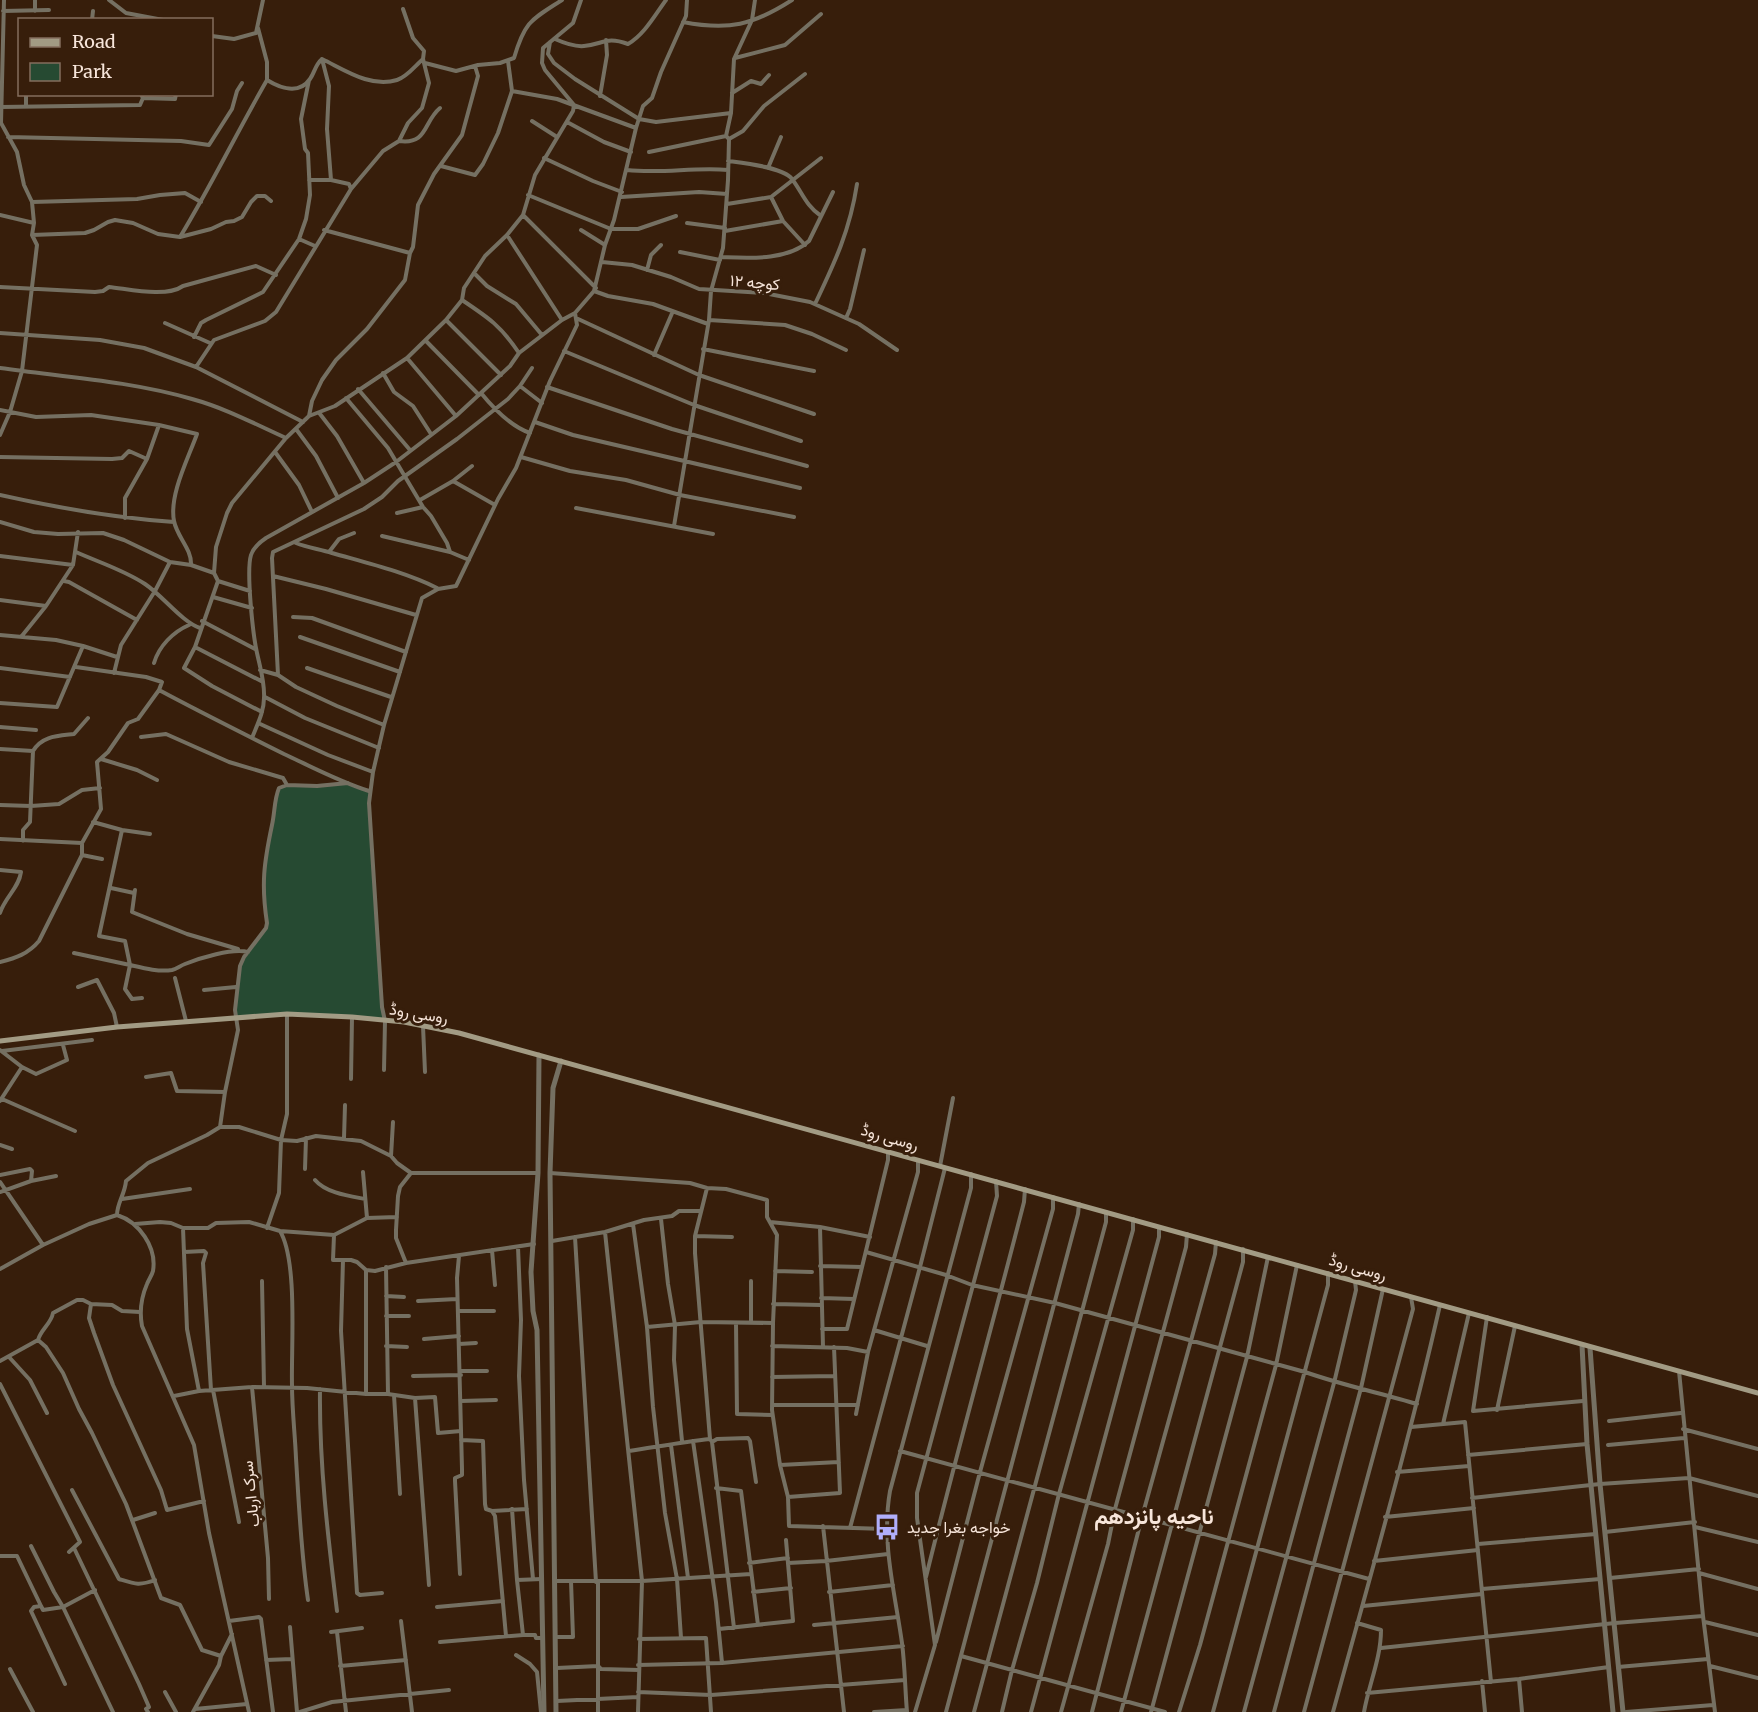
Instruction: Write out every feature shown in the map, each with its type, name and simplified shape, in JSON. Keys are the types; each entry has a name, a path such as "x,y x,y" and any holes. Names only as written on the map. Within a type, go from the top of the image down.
{"main road":[{"name":"روسی روڈ","path":"0,1041 117,1027 286,1014 352,1017 459,1033 1758,1393"}],"street":[{"path":"0,435 10,412 22,371 37,245 32,235 34,223 32,202 24,185 17,152 1,123 0,79 4,0"},
{"path":"35,0 36,11"},
{"path":"109,0 126,13 154,18"},
{"path":"213,36 234,39 256,33 263,0"},
{"path":"424,61 456,71 508,61 514,58 519,39 525,28 534,18 562,0"},
{"path":"250,591 218,580 214,573 216,547 226,513 286,438 309,416 335,406 407,358 426,341 462,300 464,288 485,256 507,235 523,215 535,175 567,122 574,105 545,70 543,48 573,22 581,0"},
{"path":"552,40 574,46 612,39 628,44 634,41 666,0"},
{"path":"252,738 265,697 256,650 250,591 251,555 260,542 364,483 396,462 456,416 510,366 519,353 562,320 576,316 595,289 643,106 652,98 686,16 687,0"},
{"path":"674,526 708,322 711,291 720,259 724,230 728,194 727,137 731,113 734,59 752,20 755,0"},
{"path":"683,21 731,26 771,13 792,0"},
{"path":"196,367 214,340 265,321 276,312 351,189 383,151 399,141 408,123 422,108 429,83 424,51 413,38 404,9"},
{"path":"3,11 49,10"},
{"path":"92,18 93,11"},
{"path":"24,12 24,18"},
{"path":"734,59 785,45 821,15"},
{"path":"180,237 267,80 267,62 258,28"},
{"path":"552,40 548,54 554,63 600,96 639,119 656,122 731,113"},
{"path":"600,96 607,55 606,40"},
{"path":"322,59 363,80 377,82 397,80 424,61"},
{"path":"194,337 201,323 263,292 299,239 306,219 310,195 308,153 305,149 301,119 309,80 316,64 322,59"},
{"path":"322,59 328,86 327,129 331,180"},
{"path":"441,166 475,174 483,164 498,133 512,91 508,61"},
{"path":"309,416 312,401 322,380 336,360 367,329 405,280 413,247 418,205 462,135 478,76 474,66"},
{"path":"649,152 727,137 743,131 764,106 805,74"},
{"path":"732,93 751,81 761,84 769,75"},
{"path":"267,80 286,90 295,89 309,80"},
{"path":"8,137 181,141 209,145 232,109 242,83"},
{"path":"512,91 557,99 636,128"},
{"path":"26,96 26,106"},
{"path":"1,107 140,105 142,96 171,100 175,99 176,96"},
{"path":"399,141 411,143 421,136 440,108"},
{"path":"532,121 557,136"},
{"path":"567,122 604,142 631,152"},
{"path":"768,168 781,137"},
{"path":"544,158 621,194 699,192 728,194"},
{"path":"727,204 771,197 821,158"},
{"path":"728,161 785,173 793,179 812,210 821,216"},
{"path":"627,170 642,172 703,168 728,170"},
{"path":"309,180 331,180 349,184 351,189"},
{"path":"815,304 844,242 857,184"},
{"path":"680,252 720,259 756,258 782,254 805,245 833,192"},
{"path":"32,202 136,199 185,193 201,202"},
{"path":"528,195 611,229 639,229 676,216"},
{"path":"32,235 85,233 115,220 133,223 159,234 180,237 211,230 242,217 257,196 265,196 271,201"},
{"path":"771,197 783,221 805,245"},
{"path":"0,215 34,223"},
{"path":"523,215 595,289 608,296 653,304 708,322 784,326 812,334 846,350"},
{"path":"687,223 724,230 783,221"},
{"path":"324,230 410,253"},
{"path":"581,230 605,245"},
{"path":"507,235 562,320"},
{"path":"299,239 315,246"},
{"path":"647,270 651,255 660,245"},
{"path":"846,318 864,250"},
{"name":"کوچه ۱۲","path":"602,262 632,265 699,289 764,293 815,304 859,324 897,350"},
{"path":"0,288 103,291 109,287 164,292 176,291 183,286 256,266 276,275"},
{"path":"474,273 488,286 516,304 542,335"},
{"path":"462,300 506,333 519,353"},
{"path":"654,355 673,312"},
{"path":"384,1070 385,1021 382,1007 369,791 378,748 391,697 422,598 438,588 456,586 530,434 547,387 577,326 576,316"},
{"path":"576,316 699,375 814,414"},
{"path":"446,320 501,375"},
{"path":"165,323 210,344"},
{"path":"0,333 100,340 144,348 196,367 303,422"},
{"path":"426,341 516,429 530,434"},
{"path":"703,349 814,371"},
{"path":"564,351 694,405 801,441"},
{"path":"407,358 456,416"},
{"path":"0,368 105,381 192,398 286,438"},
{"path":"278,675 273,552 364,509 494,409 520,386 532,368"},
{"path":"383,373 394,392 413,406 431,434"},
{"path":"520,386 542,403"},
{"path":"547,387 690,434 807,466"},
{"path":"358,389 410,450"},
{"path":"346,398 388,448 447,543 450,552"},
{"path":"0,410 36,417 91,415 159,425 197,434 172,502 174,522 190,554 191,565"},
{"path":"316,414 321,414 338,436 364,483"},
{"path":"535,422 573,435 800,488"},
{"path":"124,518 125,498 147,459 159,425"},
{"path":"296,429 316,456 338,498"},
{"path":"0,457 112,459 122,458 129,452 147,459"},
{"path":"275,452 299,485 312,512"},
{"path":"520,456 570,471 626,480 680,495 794,517"},
{"path":"420,500 453,481 472,466"},
{"path":"453,481 495,505"},
{"path":"0,495 124,518 174,522"},
{"path":"397,513 423,507"},
{"path":"576,508 713,534"},
{"path":"0,522 34,532 103,533 170,561 214,573"},
{"path":"21,637 74,565 78,532"},
{"path":"328,552 339,538 354,532"},
{"path":"382,536 450,552 469,560"},
{"path":"296,543 423,581 438,588"},
{"path":"76,552 142,582 182,615 189,624 200,628"},
{"path":"0,556 74,565"},
{"path":"114,673 121,645 155,591 170,561"},
{"path":"273,576 416,615"},
{"path":"218,580 202,621 195,647 184,668 262,712"},
{"path":"64,581 137,620"},
{"path":"213,597 252,609"},
{"path":"0,600 46,606"},
{"path":"293,617 312,618 406,651"},
{"path":"202,621 256,650"},
{"path":"154,663 157,653 167,641 179,629 189,624"},
{"path":"0,635 56,640 117,657"},
{"path":"300,637 400,672"},
{"path":"0,703 57,707 84,646"},
{"path":"195,647 263,682"},
{"path":"0,962 18,957 32,949 39,941 82,855 82,843 101,809 98,762 108,752 128,723 138,719 159,690 162,682 146,677 76,667"},
{"path":"0,668 70,677"},
{"path":"307,668 391,697"},
{"path":"260,670 278,675 296,687 384,725"},
{"path":"159,690 252,738 369,791"},
{"path":"265,697 378,748"},
{"path":"22,841 23,830 30,822 33,751 38,743 47,738 74,734 88,718"},
{"path":"258,723 328,755 373,772"},
{"path":"0,727 36,730"},
{"path":"141,737 166,734 229,762 283,778 287,785"},
{"path":"0,749 33,751"},
{"path":"101,759 136,770 157,780"},
{"path":"220,1127 238,1030 235,1018 236,987 240,966 266,928 262,882 266,849 279,788 287,785 316,786 348,783"},
{"path":"0,805 59,804 82,790 100,788"},
{"path":"93,822 122,830 150,834"},
{"path":"122,830 99,936 124,941 130,965 125,989 132,999 142,998"},
{"path":"0,839 82,843"},
{"path":"82,855 102,859"},
{"path":"0,870 21,872 20,882 2,906 0,913"},
{"path":"111,888 135,892 132,912 187,934 248,952"},
{"path":"74,953 154,970 172,970 240,950"},
{"path":"175,978 186,1021"},
{"path":"78,987 97,981 114,1013 117,1027"},
{"path":"204,990 236,987"},
{"path":"267,1228 279,1193 281,1140 288,1092 286,1014"},
{"path":"351,1079 352,1017"},
{"path":"423,1026 426,1072"},
{"path":"0,1051 92,1040"},
{"path":"0,1051 36,1074 66,1060 63,1045"},
{"path":"538,1054 540,1081 538,1173 531,1293 537,1330 543,1712"},
{"path":"556,1712 550,1173 553,1088 561,1061"},
{"path":"22,1067 1,1100 75,1131"},
{"path":"146,1077 171,1073 177,1090 225,1092"},
{"path":"850,1528 920,1267 942,1166 953,1098"},
{"path":"344,1138 345,1105"},
{"path":"391,1156 393,1122"},
{"path":"117,1215 117,1206 126,1181 148,1163 220,1127 238,1127 281,1140 297,1141 316,1136 361,1141 391,1156 397,1164 411,1173 538,1173"},
{"path":"305,1169 306,1138"},
{"path":"0,1145 12,1149"},
{"path":"822,1329 847,1329 888,1160 888,1151"},
{"path":"856,1414 868,1352 918,1172 918,1160"},
{"path":"0,1175 30,1169 32,1171 31,1181"},
{"path":"363,1172 367,1218"},
{"path":"406,1263 396,1238 398,1196 400,1187 411,1173"},
{"path":"550,1173 690,1183 707,1188 726,1189 767,1200 766,1212 777,1235 773,1304 772,1415 788,1497 789,1526 886,1529"},
{"path":"874,1712 907,1711 903,1646 888,1554 886,1511 927,1346 971,1188 972,1174"},
{"path":"0,1192 31,1181 56,1176"},
{"path":"315,1180 320,1186 348,1196 365,1199"},
{"path":"935,1644 917,1518 917,1493 997,1196 996,1180"},
{"path":"0,1182 43,1245"},
{"path":"707,1188 695,1236 711,1440 734,1628"},
{"path":"926,1580 953,1465 1024,1202 1025,1188"},
{"path":"121,1199 190,1189"},
{"path":"915,1712 1053,1209 1053,1196"},
{"path":"946,1712 1055,1303 1079,1203"},
{"path":"552,1241 605,1232 644,1220 661,1219 679,1211 701,1211"},
{"path":"974,1712 1036,1487 1107,1211"},
{"path":"0,1269 43,1245 89,1224 117,1215 134,1224 148,1244 154,1258 153,1273 142,1297 140,1312 142,1326 194,1445 209,1533 249,1712"},
{"path":"134,1224 160,1222 171,1223 183,1228 208,1228 216,1223 249,1222 280,1232 334,1234 367,1218 397,1217"},
{"path":"1002,1712 1059,1494 1133,1230 1133,1218"},
{"path":"661,1219 675,1325 674,1360 682,1441"},
{"path":"770,1222 820,1227 870,1237"},
{"path":"633,1224 647,1327 653,1407 668,1535 676,1579 681,1638"},
{"path":"1031,1712 1159,1238 1159,1226"},
{"path":"820,1227 823,1347"},
{"path":"183,1228 187,1329 199,1391"},
{"path":"280,1232 285,1240 288,1253 301,1557 308,1600"},
{"path":"605,1232 642,1581 638,1712"},
{"path":"1061,1712 1108,1544 1115,1509 1186,1247 1187,1233"},
{"path":"334,1234 333,1259 357,1262 366,1270 375,1271 406,1263 534,1244"},
{"path":"695,1236 732,1237"},
{"path":"575,1237 585,1426 597,1582 598,1712"},
{"path":"1092,1712 1142,1517 1215,1254 1216,1241"},
{"path":"518,1247 519,1376 533,1579"},
{"path":"1121,1712 1243,1262 1243,1249"},
{"path":"492,1250 495,1285"},
{"path":"184,1252 204,1251 206,1253 203,1263 212,1390 239,1522"},
{"path":"866,1252 946,1275 972,1285 1055,1303 1305,1372 1334,1383 1418,1404"},
{"path":"459,1256 462,1475 455,1480 460,1574"},
{"path":"1151,1710 1247,1357 1269,1256"},
{"path":"343,1260 341,1332 357,1593 358,1595 382,1593"},
{"path":"1179,1712 1200,1645 1276,1365 1297,1264"},
{"path":"820,1266 862,1267"},
{"path":"386,1267 388,1394"},
{"path":"366,1270 366,1394"},
{"path":"776,1271 812,1272"},
{"path":"1213,1712 1328,1285 1328,1273"},
{"path":"1244,1712 1334,1383 1356,1290 1355,1280"},
{"path":"262,1281 264,1387"},
{"path":"752,1281 752,1323"},
{"path":"1274,1712 1361,1388 1383,1288"},
{"path":"386,1296 404,1297"},
{"path":"1304,1712 1413,1309 1411,1296"},
{"path":"820,1298 854,1299"},
{"path":"418,1301 458,1299"},
{"path":"0,1361 38,1340 50,1322 53,1312 77,1300 91,1304 111,1305 122,1311 140,1312"},
{"path":"91,1304 89,1318 113,1385 161,1490 167,1510 204,1501"},
{"path":"773,1304 821,1305"},
{"path":"1333,1712 1397,1472 1418,1404 1440,1304"},
{"path":"458,1311 494,1311"},
{"path":"1443,1424 1469,1313"},
{"path":"386,1317 409,1316"},
{"path":"1487,1317 1473,1411 1583,1401"},
{"path":"647,1327 701,1322 773,1323"},
{"path":"736,1323 737,1414 772,1415"},
{"path":"1497,1410 1515,1326"},
{"path":"874,1330 927,1346"},
{"path":"423,1339 459,1336"},
{"path":"38,1340 46,1347 63,1373 92,1433 133,1520 161,1598 180,1605 202,1650 221,1656"},
{"path":"459,1344 476,1343"},
{"path":"1582,1345 1583,1401 1613,1712"},
{"path":"386,1346 407,1347"},
{"path":"772,1346 834,1347 868,1352"},
{"path":"788,1497 840,1493 834,1347"},
{"path":"1590,1348 1600,1484 1624,1712 1713,1705"},
{"path":"9,1357 30,1380 47,1413"},
{"path":"413,1376 487,1371"},
{"path":"1678,1371 1715,1712"},
{"path":"772,1377 836,1376"},
{"path":"0,1384 80,1542 69,1552"},
{"name":"سرک ارباب","path":"252,1387 267,1549 269,1599"},
{"path":"174,1396 212,1390 292,1387 435,1398 438,1433 461,1431"},
{"path":"320,1389 324,1499 337,1611"},
{"path":"394,1395 400,1494"},
{"path":"415,1398 429,1585"},
{"path":"461,1401 496,1400"},
{"path":"772,1405 858,1405"},
{"path":"1609,1421 1681,1413"},
{"path":"1411,1427 1465,1422 1491,1682"},
{"path":"1683,1429 1758,1449"},
{"path":"629,1451 671,1445 682,1441 748,1438 756,1482"},
{"path":"1608,1445 1684,1438"},
{"path":"461,1440 483,1441 486,1509 492,1511 527,1509"},
{"path":"693,1441 722,1663"},
{"path":"1468,1455 1587,1444"},
{"path":"671,1445 688,1578"},
{"path":"900,1451 1369,1579"},
{"path":"540,1453 554,1453"},
{"path":"780,1465 839,1462"},
{"path":"1397,1472 1469,1466"},
{"path":"1472,1498 1600,1484 1689,1478 1758,1496"},
{"path":"716,1488 741,1491 758,1625"},
{"path":"72,1490 119,1580 134,1585 155,1580"},
{"path":"1386,1517 1474,1508"},
{"path":"512,1509 523,1635"},
{"path":"492,1511 495,1516 506,1636"},
{"path":"133,1520 155,1513"},
{"path":"1605,1532 1695,1525 1758,1542"},
{"path":"823,1526 844,1712"},
{"path":"1478,1544 1596,1534"},
{"path":"719,1629 793,1621 786,1540"},
{"path":"32,1546 113,1712"},
{"path":"74,1548 149,1707 145,1711"},
{"path":"1374,1561 1478,1550"},
{"path":"749,1563 826,1561 888,1554"},
{"path":"0,1556 17,1556 44,1610 63,1607 94,1590"},
{"path":"1610,1578 1699,1571 1758,1589"},
{"path":"556,1581 642,1581 751,1574"},
{"path":"517,1580 542,1579"},
{"path":"1362,1606 1600,1579"},
{"path":"556,1637 573,1637 571,1581"},
{"path":"829,1592 893,1585"},
{"path":"753,1592 791,1588"},
{"path":"436,1607 503,1601"},
{"path":"41,1606 32,1609 32,1616 65,1684"},
{"path":"1381,1648 1703,1616"},
{"path":"229,1621 259,1617 262,1623 273,1712"},
{"path":"814,1625 898,1617"},
{"path":"401,1621 412,1712"},
{"path":"1705,1622 1758,1635"},
{"path":"1358,1623 1381,1630 1381,1648 1367,1693 1364,1712"},
{"path":"290,1627 299,1712 345,1701 449,1690"},
{"path":"331,1632 362,1628"},
{"path":"337,1632 346,1712"},
{"path":"194,1711 219,1665 232,1633"},
{"path":"440,1642 523,1635 535,1635 536,1638 542,1638"},
{"path":"639,1640 706,1638 711,1712"},
{"path":"556,1668 722,1663 903,1646"},
{"path":"516,1655 530,1664 537,1672 543,1712"},
{"path":"961,1656 1165,1712"},
{"path":"266,1660 292,1659"},
{"path":"1618,1667 1708,1659"},
{"path":"340,1666 406,1660"},
{"path":"1710,1666 1758,1678"},
{"path":"1367,1693 1519,1679 1609,1667"},
{"path":"10,1669 33,1712"},
{"path":"1519,1679 1522,1712"},
{"path":"557,1701 638,1694 711,1695 905,1680"},
{"path":"1482,1681 1485,1712"},
{"path":"165,1692 176,1712"},
{"path":"194,1711 248,1704"}],"green space":[{"path":"348,783 369,791 385,1021 315,1015 235,1018 240,966 266,928 262,882 279,788 287,785"}],"place":[{"name":"خواجه بغرا جدید","path":"887,1527"}],"district":[{"name":"ناحیه پانزدهم","path":"1154,1516"}]}
